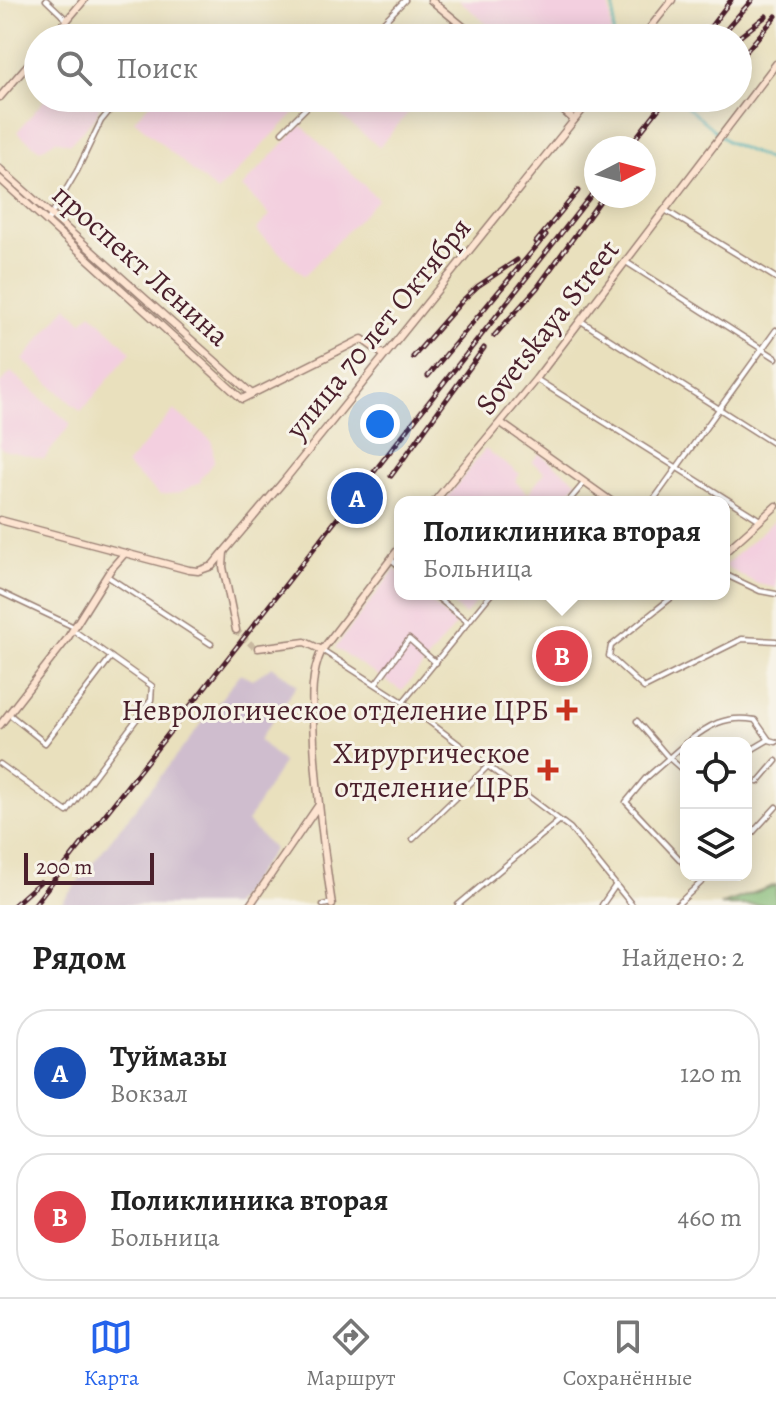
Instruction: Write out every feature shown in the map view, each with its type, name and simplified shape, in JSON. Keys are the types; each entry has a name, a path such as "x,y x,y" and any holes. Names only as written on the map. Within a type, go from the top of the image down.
{"street":[{"path":"46,0 67,20"},
{"path":"64,24 84,0"},
{"path":"382,24 405,0"},
{"path":"431,0 460,24"},
{"path":"653,24 672,0"},
{"name":"Sovetskaya Street","path":"752,94 776,64"},
{"path":"0,97 24,69"},
{"path":"47,222 108,112"},
{"path":"282,132 302,112"},
{"path":"565,112 574,120"},
{"name":"улица 70 лет Октября","path":"125,553 189,570 207,569 224,552 581,112"},
{"name":"Sovetskaya Street","path":"440,496 536,379 738,112"},
{"name":"проспект Ленина","path":"0,169 252,394 242,399 0,179"},
{"path":"664,210 776,278"},
{"path":"626,262 776,358"},
{"path":"581,321 776,445"},
{"path":"656,496 776,330"},
{"path":"252,394 362,339 384,355"},
{"path":"536,379 722,496"},
{"path":"501,423 603,496"},
{"path":"573,496 584,483"},
{"path":"730,501 760,520"},
{"path":"730,548 776,506"},
{"path":"0,520 125,553 74,628 0,725"},
{"path":"224,552 223,567 236,630"},
{"path":"323,905 332,904 318,806 312,692 317,662 322,650 394,555"},
{"path":"391,559 394,562"},
{"path":"107,576 211,644"},
{"path":"730,577 760,591 776,594"},
{"path":"0,764 67,812 151,700 152,686 74,628 1,594"},
{"path":"440,600 468,622"},
{"path":"403,702 486,600"},
{"path":"668,600 611,646 609,656 644,688 742,639 776,641"},
{"path":"376,683 409,639 436,663"},
{"path":"258,648 305,642 376,683 570,828 632,905"},
{"path":"9,714 45,743 111,657"},
{"path":"694,737 711,723 742,718 755,720 769,740 776,742"},
{"path":"637,721 680,768"},
{"path":"752,750 769,740"},
{"path":"680,748 626,802 680,860"},
{"path":"758,782 776,761"},
{"path":"413,839 488,766"},
{"path":"250,905 318,806"},
{"path":"752,835 776,807"},
{"path":"458,905 559,821"},
{"path":"677,905 701,883"},
{"path":"602,905 615,886"}],"shaded area":[{"path":"459,0 609,0 610,24 487,24"},
{"path":"34,112 97,112 70,144 56,140 40,150 17,132"},
{"path":"142,112 295,112 217,192 134,120"},
{"path":"336,112 409,112 379,147"},
{"path":"301,125 378,199 304,276 256,230 270,215 242,187"},
{"path":"67,306 82,322 91,313 131,352 81,412 23,360"},
{"path":"11,372 71,424 44,459 0,447 0,384"},
{"path":"174,410 212,441 214,462 200,479 202,481 179,493 160,495 126,465"},
{"path":"485,449 520,474 515,481 528,494 545,472 532,462 539,453 577,482 566,496 448,496"},
{"path":"776,519 776,588 758,584 730,569 730,561"},
{"path":"394,570 394,600 429,600 456,625 402,691 335,648"},
{"path":"447,600 478,600 465,615"},
{"path":"272,666 297,685 259,740 283,763 247,822 274,849 233,905 60,905 241,673 252,680"}],"green space":[{"path":"776,885 776,905 720,905"}],"waterway":[{"path":"613,24 614,0"},
{"path":"693,112 728,142 776,163"}],"tunnel":[{"path":"236,630 258,648"}],"railway":[{"path":"713,24 731,0"},
{"path":"731,24 752,0"},
{"path":"752,27 766,16"},
{"path":"752,44 776,16"},
{"path":"637,136 656,112"},
{"path":"536,242 578,191"},
{"path":"34,905 584,204"},
{"path":"494,336 537,288 595,208"},
{"path":"428,376 546,235"},
{"path":"413,357 478,286 517,260"},
{"path":"391,476 484,348"},
{"path":"14,905 40,882"}],"place":[{"name":"Туймазы","path":"357,498"},
{"name":"Поликлиника вторая","path":"562,656"},
{"name":"Неврологическое отделение ЦРБ","path":"567,710"},
{"name":"Хирургическое отделение ЦРБ","path":"548,770"}]}
